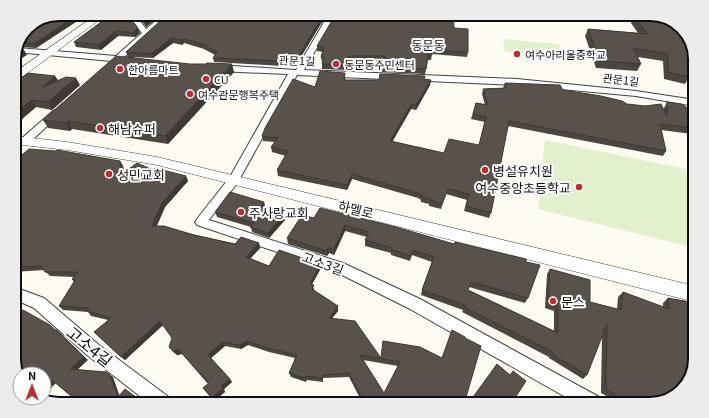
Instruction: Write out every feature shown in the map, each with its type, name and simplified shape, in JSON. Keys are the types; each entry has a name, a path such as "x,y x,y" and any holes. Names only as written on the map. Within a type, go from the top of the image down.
{"street":[{"path":"21,73 93,21"},
{"path":"136,21 146,34"},
{"path":"106,70 160,21"},
{"name":"고소3길","path":"328,21 296,72 234,179 201,222 338,267 415,304 582,397"},
{"path":"22,50 140,61"},
{"name":"관문1길","path":"210,67 460,79 590,88 646,94 688,102"},
{"path":"21,139 65,105"},
{"name":"하멜로","path":"21,141 67,146 142,158 234,179 688,292"},
{"name":"고소4길","path":"21,296 39,303 93,350 155,397"}],"green space":[{"path":"503,39 559,44 563,57 505,52"},
{"path":"545,140 686,169 688,177 688,246 538,209"}],"building":[{"path":"68,21 34,44 25,43 34,30 40,26 51,22"},
{"path":"102,21 132,21 138,28 133,33 116,31 99,45 74,42"},
{"path":"160,21 320,21 299,55 286,53 282,61 213,58 217,52 203,44 172,38 151,54 126,52"},
{"path":"332,21 454,21 454,28 468,29 468,52 432,50 432,55 428,55 426,69 383,67 386,56 349,56 347,65 322,64 324,57 321,57 324,47 317,46"},
{"path":"638,21 660,22 677,32 682,38 687,51 688,77 668,72 668,54 633,48 641,64 600,61 588,29 647,34"},
{"path":"116,56 190,64 232,64 165,136 68,121 66,123 43,120"},
{"path":"320,71 345,73 344,80 379,80 380,74 425,76 424,79 431,80 416,105 412,104 390,141 444,153 449,139 479,145 486,117 473,114 476,103 488,105 483,89 506,88 505,83 560,85 563,90 601,96 622,101 627,104 645,106 661,104 667,116 667,102 681,104 688,109 688,127 660,124 666,151 509,121 491,213 466,206 469,194 448,189 442,204 422,197 422,195 418,193 352,174 347,185 277,170 288,151 271,147 278,138 262,136 265,128 293,79 315,87"},
{"path":"28,73 55,76 43,87 66,77 76,78 48,102 32,100 21,109 21,78"},
{"path":"29,149 57,150 120,161 122,174 137,163 153,170 155,168 186,176 162,203 152,226 164,226 194,235 235,244 241,237 259,243 246,257 269,266 279,250 320,264 310,284 314,285 312,289 338,306 329,318 355,321 381,358 383,341 420,347 442,358 452,330 465,337 481,346 466,397 361,397 349,373 323,375 322,378 306,376 305,378 289,373 297,355 267,348 247,341 239,345 222,342 208,355 230,379 221,386 223,388 213,397 211,397 203,388 209,383 179,350 174,351 169,347 172,338 160,321 121,357 94,332 111,318 87,311 89,308 59,306 75,280 72,279 78,272 45,272 41,266 21,267 21,155","holes":["360,355 400,362 384,393"]},
{"path":"230,192 264,202 260,208 284,215 268,233 250,227 254,223 215,212"},
{"path":"320,208 396,227 454,244 455,242 526,259 526,262 540,265 528,298 471,282 468,290 558,333 558,306 548,304 550,269 590,280 590,302 621,310 623,292 669,309 668,298 688,302 688,364 685,374 677,386 660,396 619,397 606,389 607,324 587,375 552,354 553,352 464,307 465,305 422,290 434,257 413,250 411,256 392,250 392,248 365,240 369,232 345,225 334,249 328,248 327,251 287,238 302,215 314,218"},
{"path":"23,310 50,325 84,357 70,369 106,372 109,374 118,397 70,397 52,380 52,366 22,366 21,312"},
{"path":"497,364 510,375 513,371 526,381 516,397 473,397"},
{"path":"125,389 136,397 118,397"}],"place":[{"name":"여수아리울중학교","path":"517,54"},
{"name":"동문동주민센터","path":"336,64"},
{"name":"한아름마트","path":"120,69"},
{"name":"CU","path":"206,79"},
{"name":"여수관문행복주택","path":"190,94"},
{"name":"해남슈퍼","path":"100,128"},
{"name":"병설유치원","path":"485,170"},
{"name":"성민교회","path":"109,174"},
{"name":"여수중앙초등학교","path":"579,187"},
{"name":"주사랑교회","path":"241,212"},
{"name":"문스","path":"553,301"}],"district":[{"name":"동문동","path":"428,44"}]}
